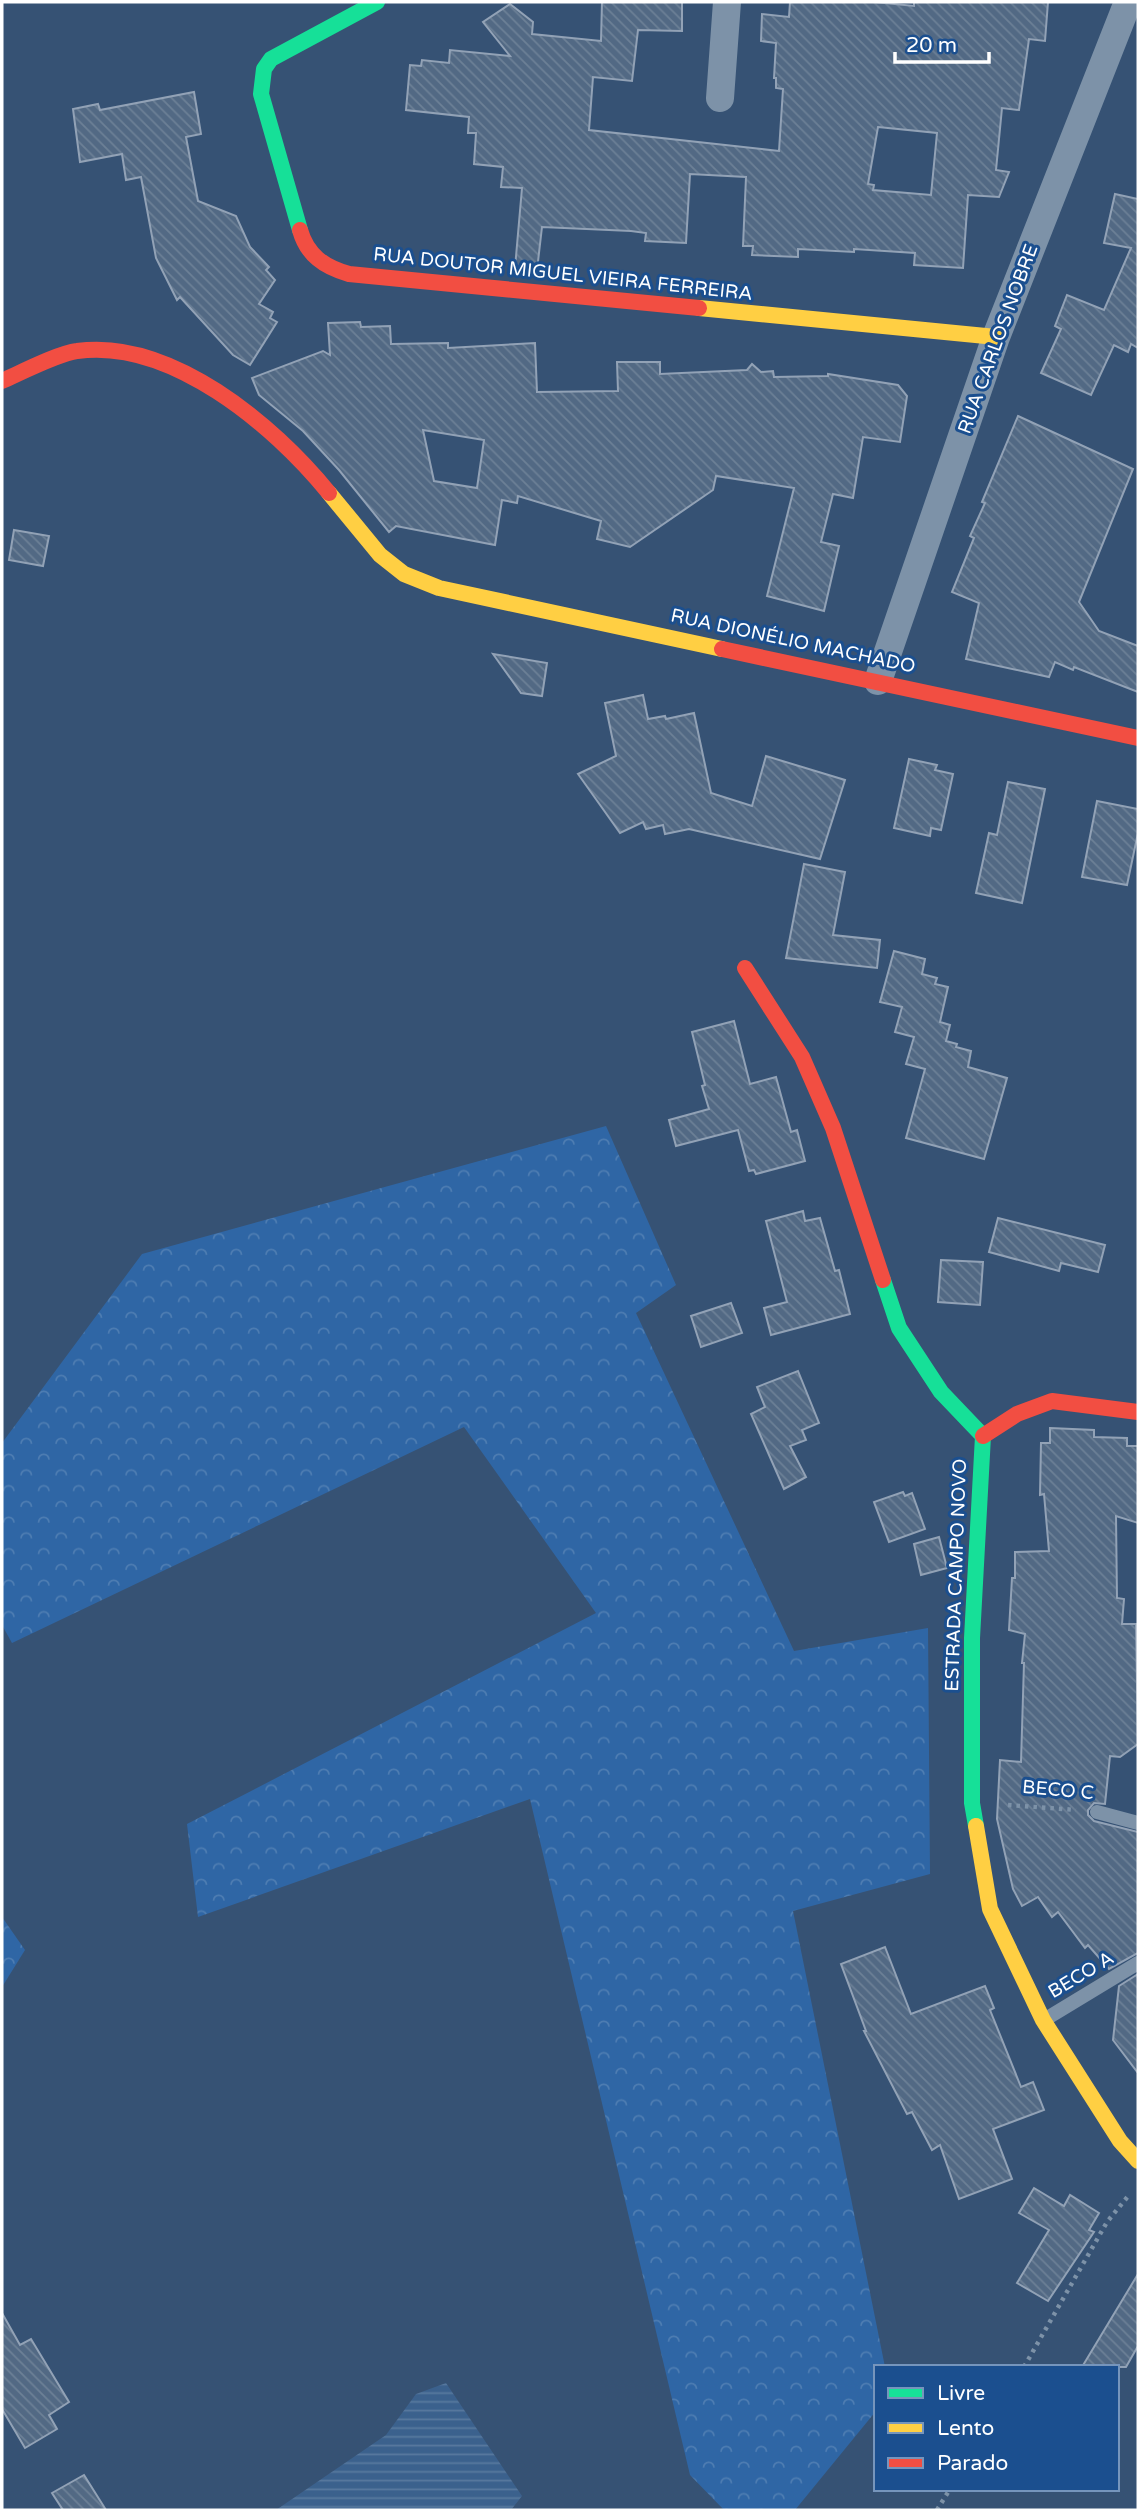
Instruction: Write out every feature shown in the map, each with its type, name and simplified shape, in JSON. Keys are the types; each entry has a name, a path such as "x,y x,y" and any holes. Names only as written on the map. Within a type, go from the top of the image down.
{"street":[{"name":"RUA DOUTOR MIGUEL VIEIRA FERREIRA","path":"377,2 271,59 264,69 261,81 264,107 302,237 308,251 319,263 332,270 376,277 996,337"},
{"path":"720,98 727,2"},
{"name":"RUA CARLOS NOBRE","path":"878,681 996,337 1128,2"},
{"name":"RUA DIONÉLIO MACHADO","path":"2,381 75,351 125,351 170,365 236,404 287,446 380,555 404,574 439,588 1138,738"},
{"name":"ESTRADA CAMPO NOVO","path":"745,968 802,1057 828,1116 899,1328 941,1392 983,1436 972,1638 972,1803 990,1909 1043,2020 1120,2141 1138,2161"},
{"path":"983,1436 1017,1414 1052,1401 1138,1412"}],"lane":[{"name":"BECO C","path":"1097,1812 1138,1823"},
{"name":"BECO A","path":"1043,2020 1138,1963"}],"path":[{"name":"BECO C","path":"972,1803 1097,1812"},
{"path":"1025,2365 1107,2222 1130,2193"},
{"path":"937,2510 949,2491"}],"green space":[{"path":"606,1126 676,1285 636,1313 794,1651 928,1628 930,1874 793,1911 885,2365 874,2365 874,2413 795,2510 724,2510 690,2475 530,1799 198,1917 187,1824 596,1613 464,1427 12,1643 2,1625 2,1443 142,1254"},
{"path":"2,1917 25,1950 2,1987"}],"shaded area":[{"path":"446,2383 522,2496 511,2510 276,2510 386,2435 416,2394"}],"building":[{"path":"602,2 682,2 682,31 638,30 632,81 593,77 589,130 779,151 783,89 776,88 774,78 776,43 761,41 762,14 789,17 790,2 874,2 914,6 914,2 1048,2 1045,41 1029,39 1019,110 1002,108 996,170 1009,172 999,197 968,195 963,268 914,265 915,253 854,249 854,252 798,249 798,257 752,255 753,246 743,246 746,177 690,174 686,243 645,241 646,233 631,231 542,227 537,270 515,268 522,188 501,187 503,167 474,164 476,133 468,133 469,117 406,110 410,65 421,66 422,60 449,63 450,50 510,56 483,22 510,4 533,22 532,34 601,41","holes":["878,127 937,133 931,195 873,190 874,185 868,184"]},
{"path":"194,92 201,134 186,137 198,201 236,216 250,247 269,267 266,270 275,280 259,304 273,312 270,318 277,322 250,365 233,355 180,297 177,300 156,258 141,177 126,180 122,154 80,162 73,109 98,104 100,110"},
{"path":"1115,194 1138,199 1138,348 1131,344 1128,352 1114,345 1091,395 1041,373 1061,329 1055,326 1067,295 1104,310 1131,248 1104,243"},
{"path":"360,322 361,327 390,326 391,344 448,343 448,348 535,343 537,392 618,391 617,362 660,362 660,374 747,370 752,364 761,372 773,371 774,377 828,374 898,385 907,396 900,442 863,437 853,498 833,494 821,542 839,546 824,611 767,596 794,488 716,476 713,490 630,547 597,539 601,521 518,496 517,503 502,500 495,545 396,526 389,532 339,470 303,431 259,395 252,378 323,351 330,355 328,323","holes":["423,430 484,440 477,488 434,481"]},
{"path":"1018,416 1133,469 1079,602 1099,631 1138,646 1138,692 1055,662 1049,677 966,659 979,603 952,592 974,538 970,536 985,503 982,502"},
{"path":"14,530 49,536 43,566 9,560"},
{"path":"493,654 547,663 542,696 521,693"},
{"path":"643,695 648,719 665,716 666,719 694,713 711,793 752,806 766,756 845,780 820,859 689,829 665,834 663,825 646,829 643,822 620,833 578,774 616,756 605,703"},
{"path":"909,759 937,765 935,770 953,774 941,830 931,828 930,836 894,828"},
{"path":"1008,782 1045,789 1022,903 976,893 989,833 997,835"},
{"path":"1097,801 1138,809 1138,833 1127,885 1082,877"},
{"path":"804,864 845,872 833,935 880,940 877,968 786,958"},
{"path":"894,951 925,959 922,974 937,978 935,984 948,987 940,1022 950,1025 946,1041 971,1051 968,1067 1007,1078 984,1159 906,1138 925,1069 906,1064 914,1037 895,1032 902,1007 880,1002"},
{"path":"734,1021 750,1084 776,1077 791,1132 797,1130 805,1161 756,1174 754,1170 749,1171 738,1130 676,1146 669,1120 709,1109 692,1032"},
{"path":"803,1211 805,1221 820,1218 835,1271 839,1270 850,1314 771,1335 764,1308 787,1302 766,1221"},
{"path":"998,1218 1105,1245 1098,1272 1061,1263 1059,1271 989,1252"},
{"path":"941,1260 983,1262 980,1305 938,1302"},
{"path":"731,1303 742,1333 701,1347 691,1316"},
{"path":"798,1371 819,1423 802,1430 806,1440 790,1446 806,1477 784,1489 751,1414 765,1407 757,1387"},
{"path":"1050,1428 1094,1430 1094,1437 1127,1438 1127,1446 1138,1446 1138,1523 1116,1516 1117,1598 1124,1599 1122,1624 1136,1624 1138,1744 1120,1757 1110,1756 1105,1804 1094,1803 1088,1810 1088,1815 1094,1821 1138,1832 1138,1953 1109,1969 1088,1945 1085,1948 1058,1912 1052,1917 1038,1897 1022,1906 1013,1889 997,1819 1000,1760 1021,1762 1025,1634 1009,1630 1015,1552 1049,1551 1044,1494 1040,1495 1041,1443 1050,1443"},
{"path":"903,1492 905,1496 912,1493 925,1529 889,1542 874,1502"},
{"path":"939,1537 947,1568 921,1575 914,1544"},
{"path":"885,1947 911,2014 985,1986 994,2008 990,2010 1021,2087 1033,2082 1044,2110 993,2129 1012,2179 959,2199 940,2145 932,2150 912,2112 907,2114 864,2031 841,1964"},
{"path":"1138,1974 1138,2073 1113,2040 1119,1986"},
{"path":"1034,2188 1064,2206 1070,2195 1099,2213 1089,2230 1094,2232 1048,2301 1017,2283 1049,2230 1019,2213"},
{"path":"1138,2274 1138,2346 1126,2367 1083,2365"},
{"path":"2,2313 20,2345 31,2339 69,2402 49,2415 57,2429 25,2448 2,2409"},
{"path":"84,2475 106,2510 63,2510 52,2493"}],"traffic: fast":[{"path":"300,230 261,94 264,69 271,59 377,2"},
{"path":"883,1280 899,1328 941,1392 983,1436 972,1638 972,1803 976,1826"}],"traffic: slow":[{"path":"699,308 996,337"},
{"path":"329,493 380,555 404,574 439,588 722,649"},
{"path":"976,1826 990,1909 1043,2020 1120,2141 1138,2161"}],"traffic: jam":[{"path":"300,230 307,246 318,259 349,274 699,308"},
{"path":"2,381 50,359 77,351 112,351 148,358 183,372 217,391 249,414 279,440 329,493"},
{"path":"722,649 1138,738"},
{"path":"745,968 802,1057 833,1128 883,1280"},
{"path":"983,1436 1017,1414 1052,1401 1138,1412"}]}
